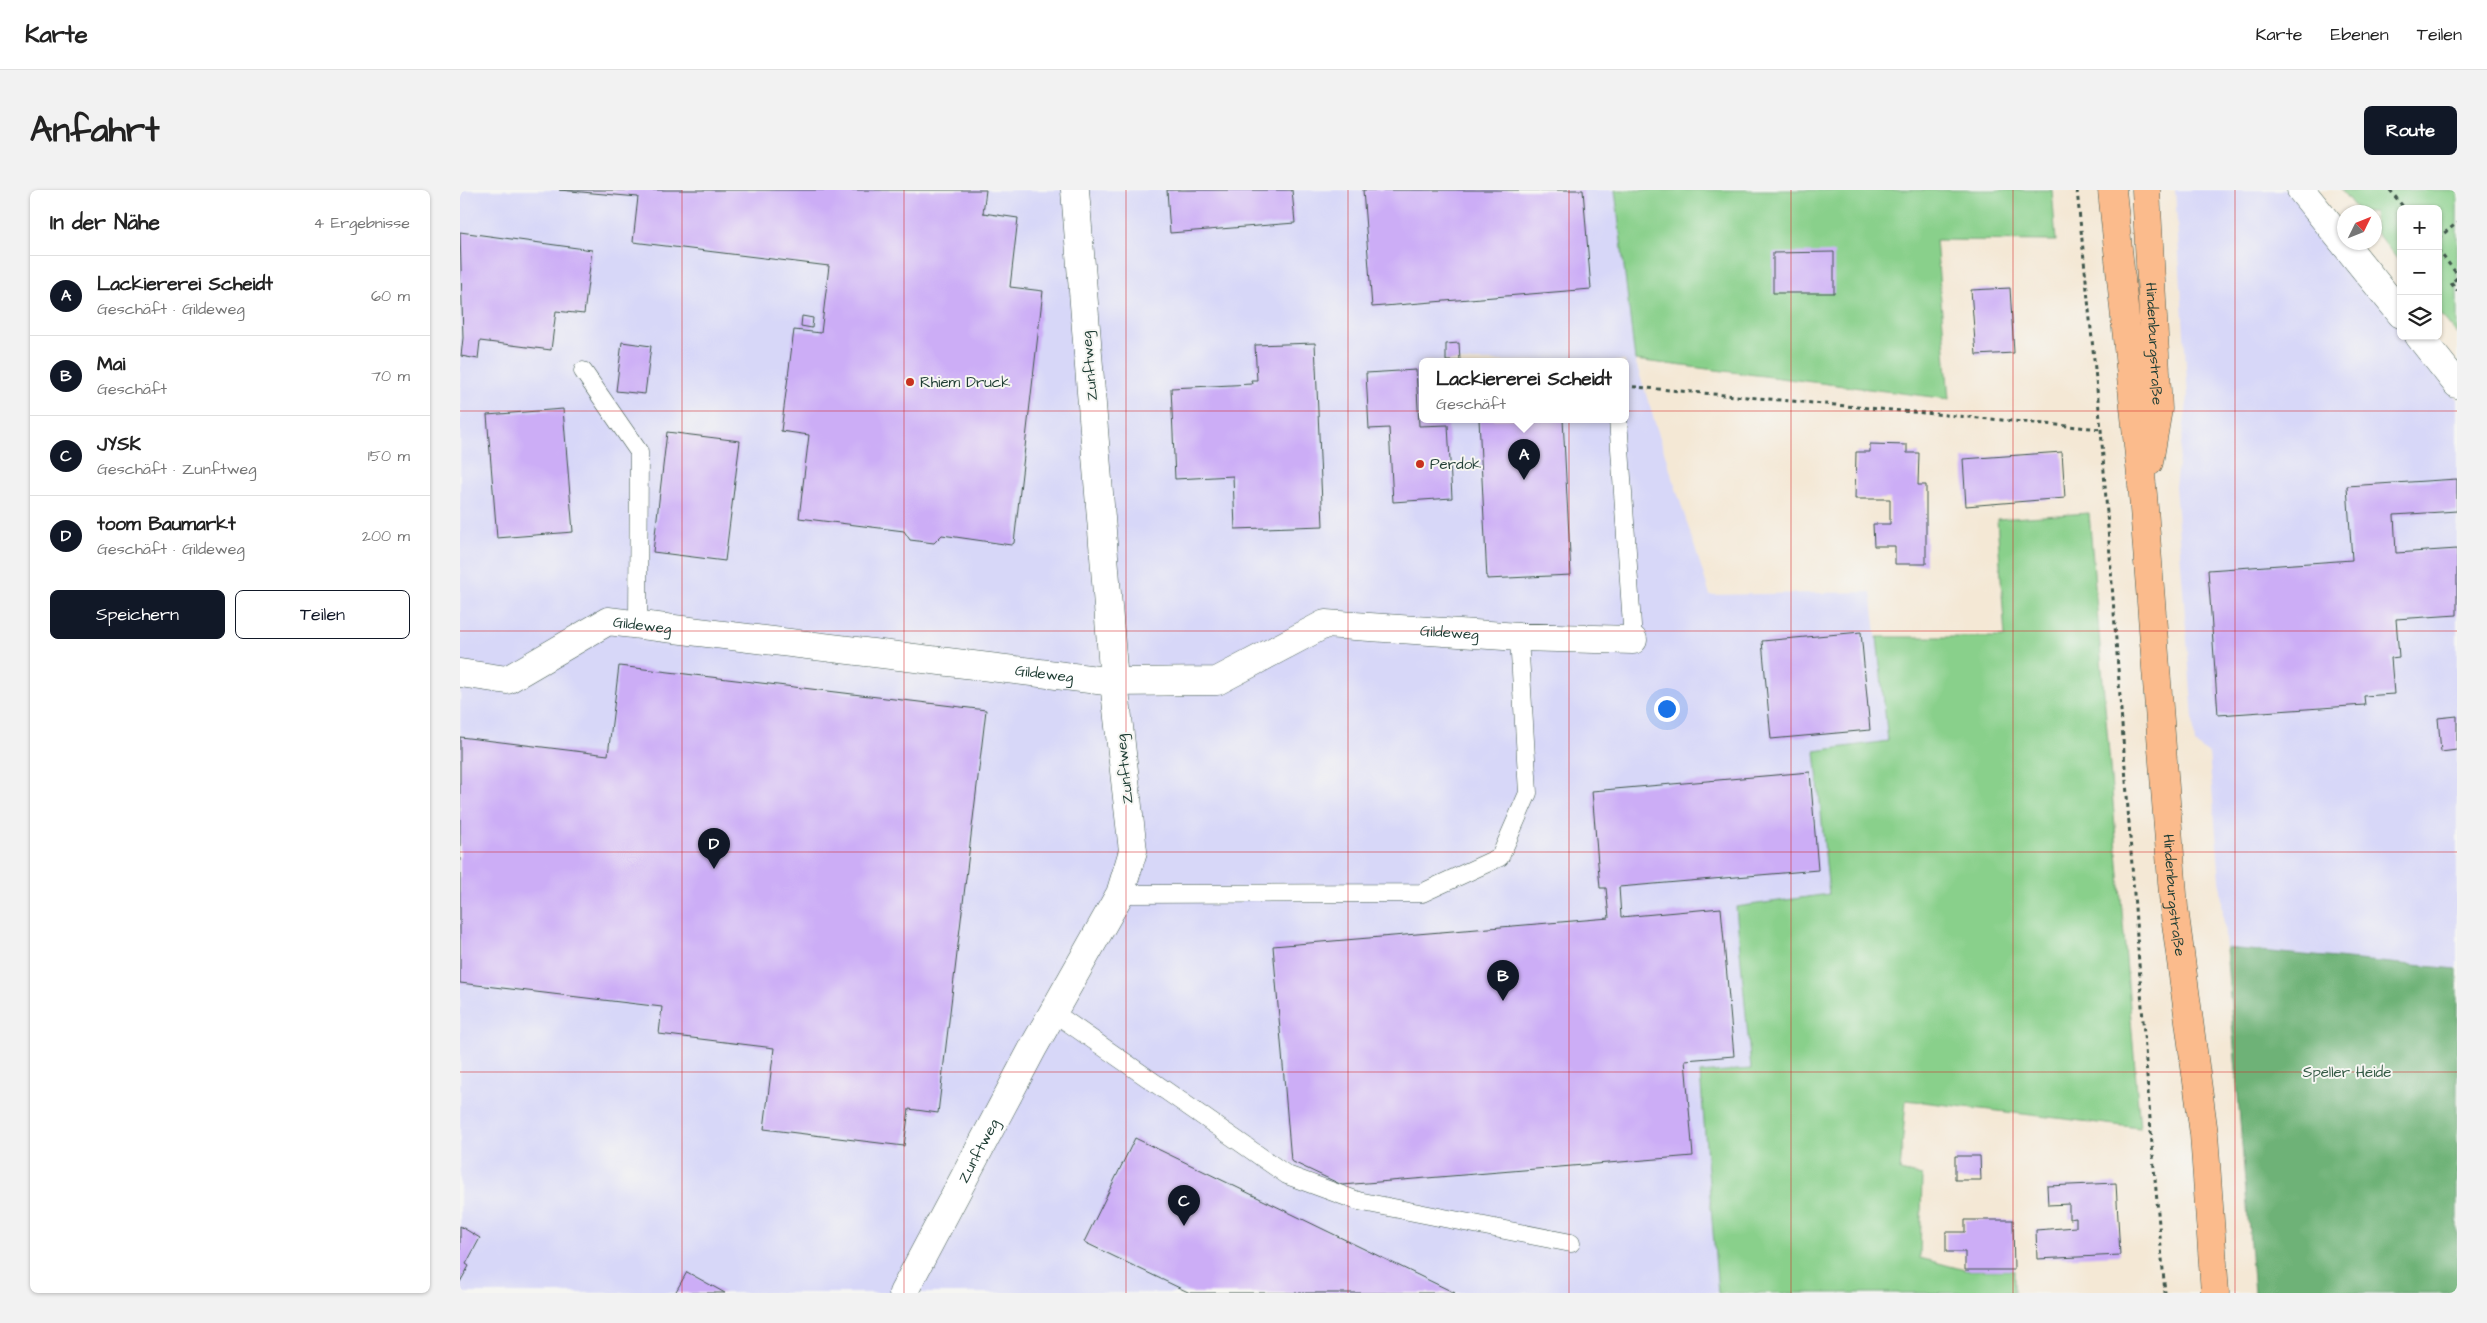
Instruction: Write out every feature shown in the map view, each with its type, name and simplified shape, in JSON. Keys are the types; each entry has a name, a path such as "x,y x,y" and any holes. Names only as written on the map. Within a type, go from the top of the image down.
{"main road":[{"name":"Hindenburgstraße","path":"2112,190 2143,495 2174,908 2204,1134 2215,1293"},
{"name":"Hindenburgstraße","path":"2143,495 2158,409 2146,190"}],"street":[{"name":"Zunftweg","path":"903,1293 1053,1012 1120,894 1133,851 1114,682 1075,190"},
{"path":"2301,190 2397,309"},
{"path":"2422,340 2457,384"},
{"name":"Gildeweg","path":"460,673 507,680 608,621 1114,682 1217,681 1325,624 1519,637 1633,640"}],"lane":[{"path":"583,371 638,452 638,624"},
{"path":"1618,423 1633,640"},
{"path":"1120,894 1422,893 1500,857 1528,793 1519,637"},
{"path":"1053,1012 1287,1175 1358,1201 1571,1244"}],"path":[{"path":"2077,190 2101,429 2151,1133 2165,1293"},
{"path":"2391,190 2402,205"},
{"path":"2442,235 2457,223"},
{"path":"2442,255 2457,274"},
{"path":"2457,278 2451,283 2457,291"},
{"path":"1629,386 2101,429"}],"shaded area":[{"path":"460,190 1615,190 1635,360 1710,595 1871,592 1889,741 1815,751 1829,894 1736,907 1751,1069 1700,1073 1718,1293 460,1293"},
{"path":"2175,190 2289,190 2397,323 2397,340 2410,340 2457,399 2457,969 2226,948 2209,754 2195,744 2175,486 2188,397"}],"green space":[{"path":"1615,190 2052,190 2056,241 1936,240 1949,399 1635,360"},
{"path":"2341,190 2457,190 2457,334 2442,316 2442,205 2397,205 2397,259 2382,240 2382,205 2353,205"},
{"path":"2089,513 2140,1128 1906,1100 1900,1171 1922,1176 1920,1258 1965,1270 2014,1270 2014,1293 1718,1293 1700,1073 1751,1069 1736,907 1829,894 1815,751 1888,741 1877,637 2005,637 1997,519"},
{"name":"Speller Heide","path":"2226,948 2457,969 2457,1293 2254,1293"}],"building":[{"name":"Rhiem Druck","path":"559,190 986,190 983,213 1018,218 1010,287 1043,291 1014,543 1011,545 942,535 934,543 910,540 904,531 799,518 809,435 781,431 794,330 821,333 829,266 633,242 638,197"},
{"path":"1167,190 1292,190 1295,223 1170,233"},
{"path":"1363,190 1583,190 1591,289 1372,307"},
{"path":"460,232 592,250 584,314 556,311 551,350 480,341 478,359 461,356 463,338"},
{"path":"1834,252 1834,293 1773,293 1773,253"},
{"path":"2010,288 2014,353 1976,355 1971,290"},
{"path":"802,316 813,318 812,328 801,326"},
{"path":"622,342 651,346 645,394 616,391"},
{"path":"1315,343 1323,526 1235,529 1233,476 1175,479 1171,388 1252,384 1251,380 1257,380 1255,345"},
{"path":"1459,343 1460,358 1446,358 1446,344"},
{"name":"Perdok","path":"1416,370 1419,426 1448,425 1452,498 1393,502 1389,428 1369,429 1366,373"},
{"path":"563,409 573,532 497,538 487,415"},
{"path":"1479,423 1563,423 1571,575 1487,579"},
{"path":"667,432 740,441 725,561 653,552"},
{"path":"1870,444 1907,445 1907,453 1919,453 1918,485 1926,485 1926,564 1895,564 1895,546 1874,546 1873,524 1890,524 1890,499 1855,499 1856,452 1870,452"},
{"path":"2062,452 2065,498 1966,506 1963,459"},
{"path":"2457,479 2457,511 2394,515 2396,553 2457,549 2457,615 2396,619 2399,657 2391,658 2394,694 2364,696 2365,705 2218,715 2208,570 2352,560 2347,486"},
{"path":"1861,632 1870,730 1771,739 1762,641"},
{"path":"619,666 986,710 938,1113 909,1109 904,1146 764,1129 774,1048 659,1034 662,1007 460,983 460,737 608,755"},
{"path":"2457,716 2457,750 2441,752 2438,718"},
{"path":"1810,772 1818,870 1619,887 1621,917 1721,908 1734,1056 1685,1060 1693,1156 1342,1185 1291,1161 1273,946 1609,918 1606,888 1600,888 1592,791"},
{"path":"1135,1138 1455,1293 1190,1293 1084,1242"},
{"path":"1955,1156 1980,1156 1981,1180 1955,1180"},
{"path":"2116,1183 2120,1255 2037,1259 2036,1230 2076,1227 2076,1218 2069,1219 2069,1204 2048,1205 2047,1186"},
{"path":"1965,1220 2013,1220 2014,1270 1965,1270 1965,1252 1946,1252 1946,1232 1965,1232"},
{"path":"460,1226 480,1238 466,1264 469,1266 460,1282"},
{"path":"687,1272 725,1293 675,1293"}],"place":[{"name":"Rhiem Druck","path":"910,382"},
{"name":"Perdok","path":"1420,464"},
{"name":"Lackiererei Scheidt","path":"1524,480"},
{"name":"toom Baumarkt","path":"714,869"},
{"name":"Mai","path":"1503,1001"},
{"name":"JYSK","path":"1184,1226"}]}
